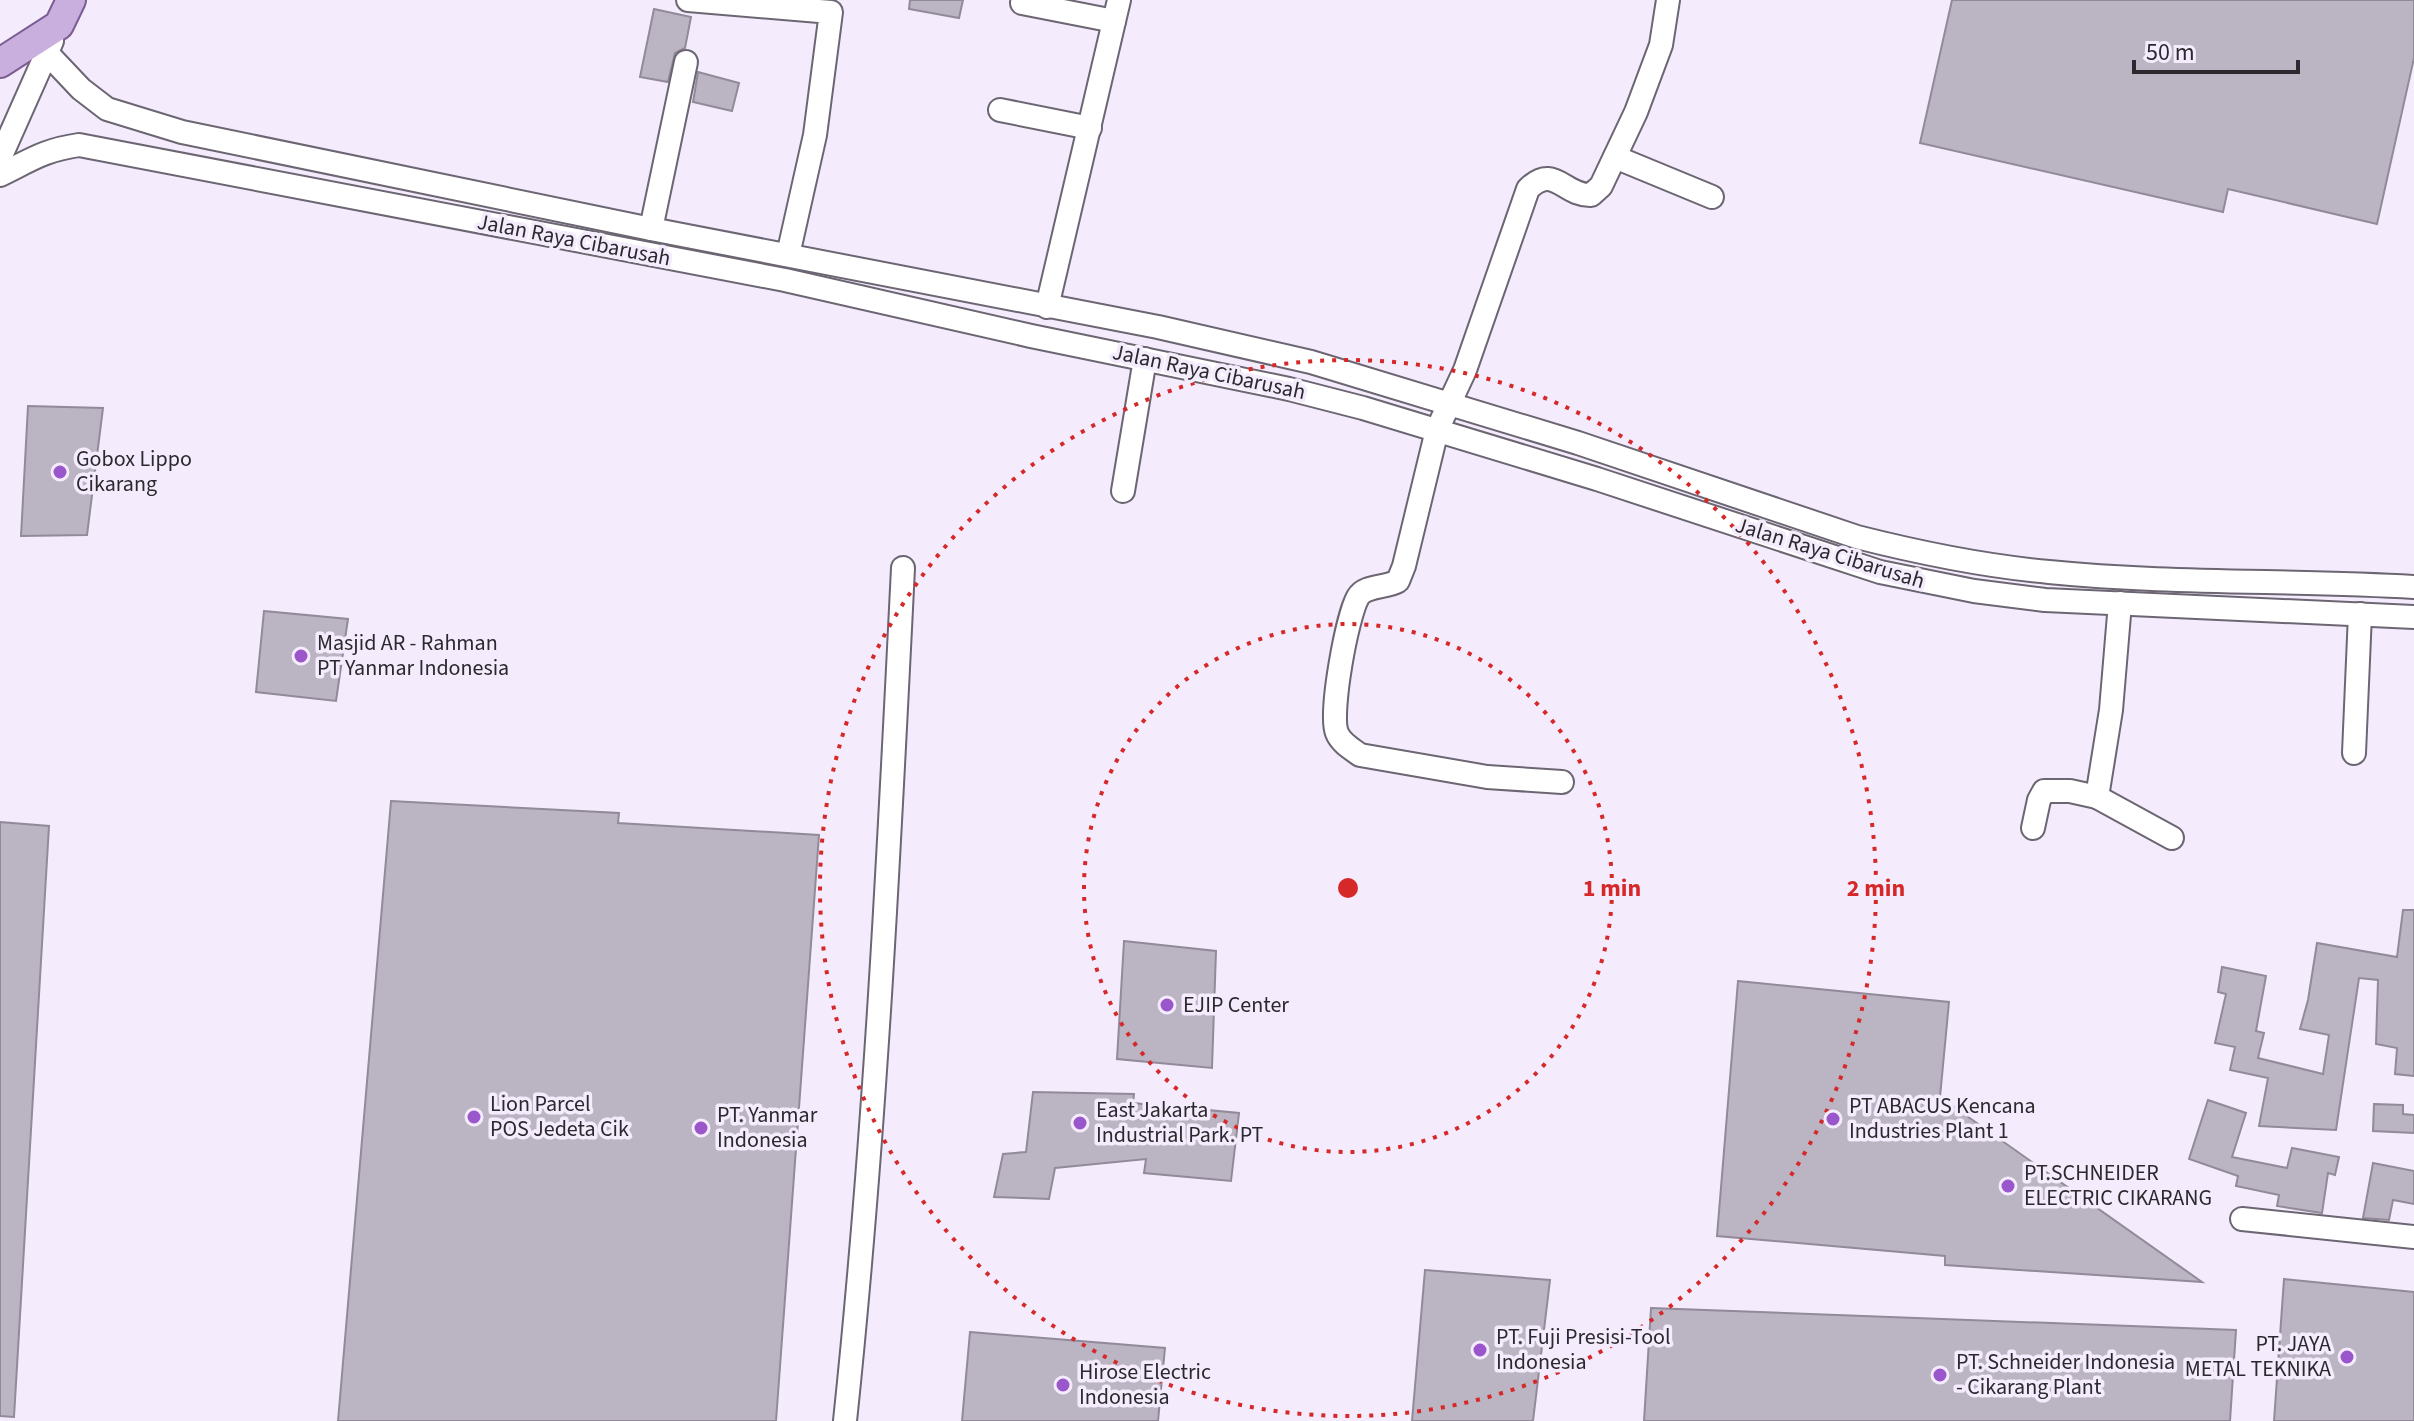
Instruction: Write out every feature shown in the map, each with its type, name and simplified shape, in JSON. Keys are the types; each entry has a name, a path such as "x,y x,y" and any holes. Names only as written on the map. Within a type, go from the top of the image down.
{"main road":[{"path":"0,63 65,13"}],"street":[{"path":"688,0 831,12 815,135 788,255"},
{"path":"1562,782 1487,777 1360,755 1337,733 1335,710 1350,620 1359,595 1398,581 1437,430 1451,403 1483,319 1528,189 1540,179 1552,179 1582,196 1591,195 1601,186 1656,63 1668,0"},
{"path":"1022,3 1117,10 1047,307"},
{"path":"0,158 65,13"},
{"name":"Jalan Raya Cibarusah","path":"46,52 81,89 107,109 137,120 182,132 651,229 1158,327 1311,362 1451,403 1857,537 1924,554 2047,572 2117,577 2414,587"},
{"path":"651,229 686,62"},
{"path":"1000,110 1090,128"},
{"name":"Jalan Raya Cibarusah","path":"0,175 30,157 55,148 79,145 785,280 1289,389 1597,479 1880,572 2012,597 2414,617"},
{"path":"1615,157 1712,197"},
{"path":"1123,491 1145,359"},
{"path":"845,1421 868,1174 885,928 903,568"},
{"path":"2097,797 2111,710 2120,603"},
{"path":"2354,753 2360,614"},
{"path":"2033,828 2044,791 2070,791 2097,797 2172,838"},
{"path":"2242,1219 2414,1237"}],"building":[{"path":"910,0 963,0 959,18 909,9"},
{"path":"1952,0 2414,0 2414,58 2377,224 2228,189 2223,212 1920,143"},
{"path":"654,9 691,17 685,48 675,53 668,82 640,77"},
{"path":"698,72 739,83 732,111 693,102"},
{"name":"Gobox Lippo Cikarang","path":"28,406 103,408 87,535 21,536"},
{"name":"Masjid AR - Rahman PT Yanmar Indonesia","path":"264,611 348,619 336,701 256,692"},
{"path":"391,801 619,813 618,823 819,835 776,1421 338,1421"},
{"path":"0,822 49,826 14,1417 0,1416"},
{"path":"2403,910 2414,910 2414,1076 2395,1074 2397,1048 2376,1044 2378,980 2359,978 2336,1130 2259,1126 2268,1078 2230,1070 2235,1047 2215,1043 2226,994 2218,992 2222,967 2266,976 2256,1031 2264,1033 2258,1058 2323,1074 2329,1035 2300,1029 2317,943 2397,957"},
{"name":"EJIP Center","path":"1124,941 1216,951 1212,1068 1117,1059"},
{"name":"PT ABACUS Kencana Industries Plant 1","path":"1738,981 1949,1002 1940,1097 2202,1282 1945,1265 1945,1256 1717,1236"},
{"path":"1033,1092 1134,1094 1133,1103 1239,1113 1231,1181 1144,1173 1146,1159 1055,1168 1049,1199 994,1197 1003,1154 1026,1152"},
{"path":"2208,1100 2246,1113 2232,1157 2287,1168 2292,1148 2339,1157 2335,1175 2328,1173 2322,1213 2277,1206 2279,1195 2236,1186 2238,1176 2189,1159"},
{"path":"2374,1104 2403,1105 2403,1114 2414,1115 2414,1133 2373,1131"},
{"path":"2373,1163 2414,1171 2414,1204 2393,1200 2389,1220 2363,1218"},
{"name":"PT. Fuji Presisi-Tool Indonesia","path":"1425,1270 1550,1280 1533,1421 1412,1421"},
{"name":"PT. JAYA METAL TEKNIKA","path":"2284,1279 2414,1292 2414,1421 2274,1421"},
{"name":"PT. Schneider Indonesia - Cikarang Plant","path":"1651,1308 2236,1330 2230,1421 1644,1421"},
{"name":"Hirose Electric Indonesia","path":"970,1332 1165,1348 1158,1421 962,1421"}],"place":[{"name":"Gobox Lippo Cikarang","path":"60,472"},
{"name":"Masjid AR - Rahman PT Yanmar Indonesia","path":"301,656"},
{"name":"EJIP Center","path":"1167,1005"},
{"name":"Lion Parcel POS Jedeta Cik","path":"474,1117"},
{"name":"PT ABACUS Kencana Industries Plant 1","path":"1833,1119"},
{"name":"East Jakarta Industrial Park. PT","path":"1080,1123"},
{"name":"PT. Yanmar Indonesia","path":"701,1128"},
{"name":"PT.SCHNEIDER ELECTRIC CIKARANG","path":"2008,1186"},
{"name":"PT. Fuji Presisi-Tool Indonesia","path":"1480,1350"},
{"name":"PT. JAYA METAL TEKNIKA","path":"2347,1357"},
{"name":"PT. Schneider Indonesia - Cikarang Plant","path":"1940,1375"},
{"name":"Hirose Electric Indonesia","path":"1063,1385"}]}
